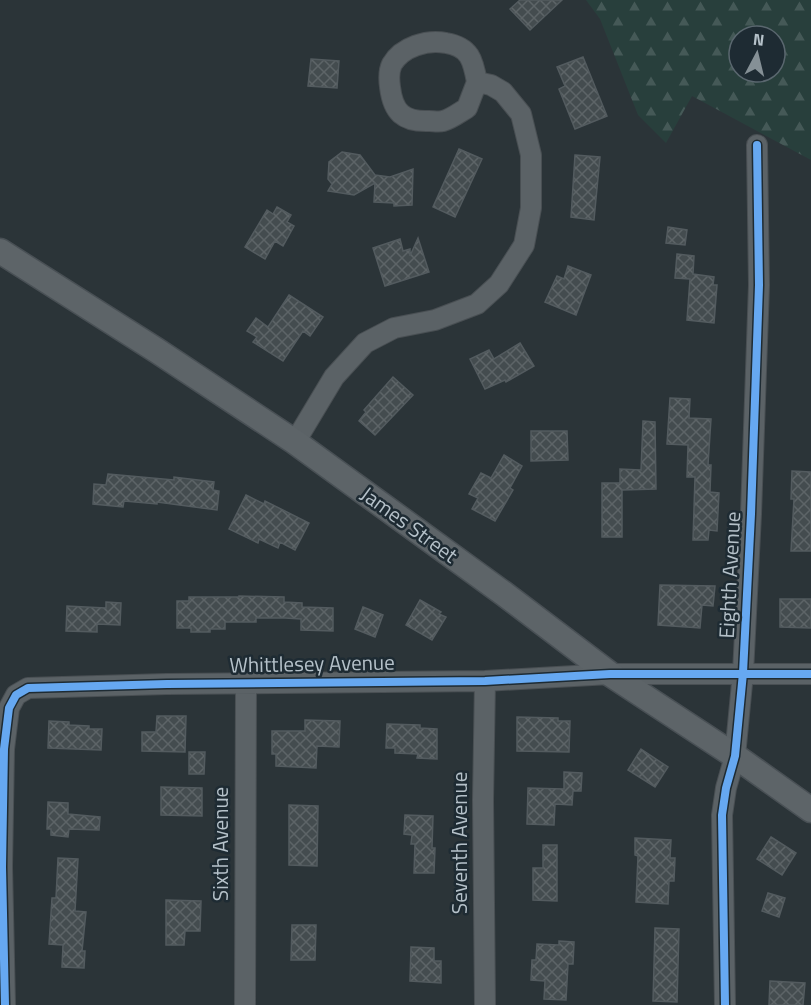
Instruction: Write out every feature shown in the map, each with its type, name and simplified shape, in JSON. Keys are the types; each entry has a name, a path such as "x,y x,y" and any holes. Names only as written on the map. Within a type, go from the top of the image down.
{"main road":[{"name":"James Street","path":"0,251 295,442 610,674 735,756 811,810"}],"street":[{"path":"423,42 441,42 456,45 465,51 472,60 477,82 467,108 443,121 414,122 399,114 392,100 389,80 392,64 404,53 423,42"},
{"path":"295,442 334,376 365,343 394,328 435,320 477,304 499,284 524,245 531,208 531,155 520,114 503,92 477,82"},
{"name":"Eighth Avenue","path":"724,1005 722,815 726,788 735,756 743,673 759,285 758,144"},
{"name":"Whittlesey Avenue","path":"5,1005 2,867 4,749 9,708 16,695 28,688 484,681 610,674 811,674"},
{"name":"Seventh Avenue","path":"484,681 485,1005"},
{"name":"Sixth Avenue","path":"245,1005 246,683"}],"green space":[{"path":"586,0 811,0 811,160 692,96 666,143 638,115 600,19"}],"building":[{"path":"520,0 562,0 530,30 510,9"},
{"path":"583,57 607,116 575,129 559,89 565,86 557,67"},
{"path":"311,59 339,61 337,88 308,86"},
{"path":"459,149 482,159 455,217 433,207"},
{"path":"342,152 360,155 375,175 390,177 413,169 412,205 394,206 394,203 374,202 375,183 354,195 328,191 332,184 328,179 329,162"},
{"path":"575,155 600,157 594,220 571,217"},
{"path":"277,207 291,215 287,222 294,226 283,246 275,241 265,259 245,247 267,210 273,214"},
{"path":"668,227 687,230 685,245 666,243"},
{"path":"418,238 429,272 385,286 373,248 400,239 403,251 410,249 410,256"},
{"path":"677,254 694,256 693,274 714,277 713,285 717,285 714,323 687,320 690,279 675,278"},
{"path":"568,266 591,275 576,315 545,302 557,276 564,279"},
{"path":"289,295 323,317 310,336 303,331 283,361 253,342 257,337 247,331 256,318 268,327"},
{"path":"520,343 534,366 506,382 505,380 485,389 470,359 489,350 494,359"},
{"path":"393,377 413,395 375,435 359,421 366,412 364,410"},
{"path":"670,398 690,399 689,418 711,419 708,465 711,465 710,492 719,493 717,531 709,530 708,540 693,540 695,477 687,477 688,445 667,444"},
{"path":"643,421 655,422 656,489 622,490 622,537 602,537 602,483 620,483 620,469 641,470"},
{"path":"531,431 567,431 568,460 531,461"},
{"path":"504,455 522,466 510,488 513,490 495,521 472,509 478,498 469,494 481,473 491,478"},
{"path":"792,471 811,472 811,551 791,551 794,499 791,499"},
{"path":"108,474 174,480 174,477 214,482 213,490 219,491 217,510 157,502 157,504 124,501 123,507 93,504 94,484 106,485"},
{"path":"246,495 264,504 265,501 309,523 295,550 280,542 278,548 259,539 258,543 229,529"},
{"path":"660,585 715,586 713,606 702,605 700,628 658,625"},
{"path":"189,597 284,597 284,602 302,603 302,607 333,608 333,631 301,630 301,619 285,618 256,618 256,622 225,622 225,629 210,629 210,632 191,632 191,628 177,628 177,601 189,601"},
{"path":"780,599 811,599 811,628 780,627"},
{"path":"420,600 446,617 432,640 406,625"},
{"path":"106,602 121,603 120,625 97,624 97,632 66,631 67,606 106,608"},
{"path":"363,607 383,615 375,637 355,629"},
{"path":"157,716 186,716 185,752 142,751 142,732 156,732"},
{"path":"517,717 558,718 558,721 570,721 569,752 517,751"},
{"path":"305,720 340,721 339,747 317,746 316,768 276,766 276,754 272,754 272,731 305,731"},
{"path":"49,721 69,722 69,725 102,729 101,750 48,748"},
{"path":"387,724 420,725 420,728 437,729 437,759 417,758 418,754 395,753 395,748 386,748"},
{"path":"641,749 668,767 655,787 628,770"},
{"path":"189,752 205,752 204,774 189,774"},
{"path":"564,772 582,773 581,791 573,791 572,805 555,804 554,825 527,824 528,788 564,789"},
{"path":"161,787 202,788 202,816 161,815"},
{"path":"48,802 68,803 68,814 100,817 99,830 69,829 68,837 51,835 51,829 47,829"},
{"path":"289,805 318,806 317,866 289,865"},
{"path":"405,815 433,816 434,873 414,873 415,844 411,844 412,835 404,834"},
{"path":"771,837 796,853 782,875 757,859"},
{"path":"635,838 671,840 670,858 675,858 674,881 669,881 668,904 636,902 638,856 635,855"},
{"path":"543,845 557,845 557,901 533,900 533,868 543,868"},
{"path":"58,858 78,859 75,911 86,912 82,951 85,951 84,968 62,967 63,945 49,944 52,898 56,898"},
{"path":"768,893 785,898 779,917 762,911"},
{"path":"166,900 201,901 200,931 185,931 184,945 166,945"},
{"path":"292,925 316,925 315,960 291,960"},
{"path":"655,928 679,929 677,1002 653,1001"},
{"path":"559,941 574,942 573,964 568,964 566,1000 544,999 545,981 531,980 532,960 536,960 537,944 559,945"},
{"path":"411,947 434,948 434,961 441,961 441,983 410,981"},
{"path":"770,981 805,983 803,1005 769,1005"}],"cycle path":[{"path":"725,1005 722,815 726,788 735,756 743,673 759,285 757,145"},
{"path":"5,1005 2,867 4,749 9,708 16,695 28,688 167,684 485,681 610,674 811,674"}]}
